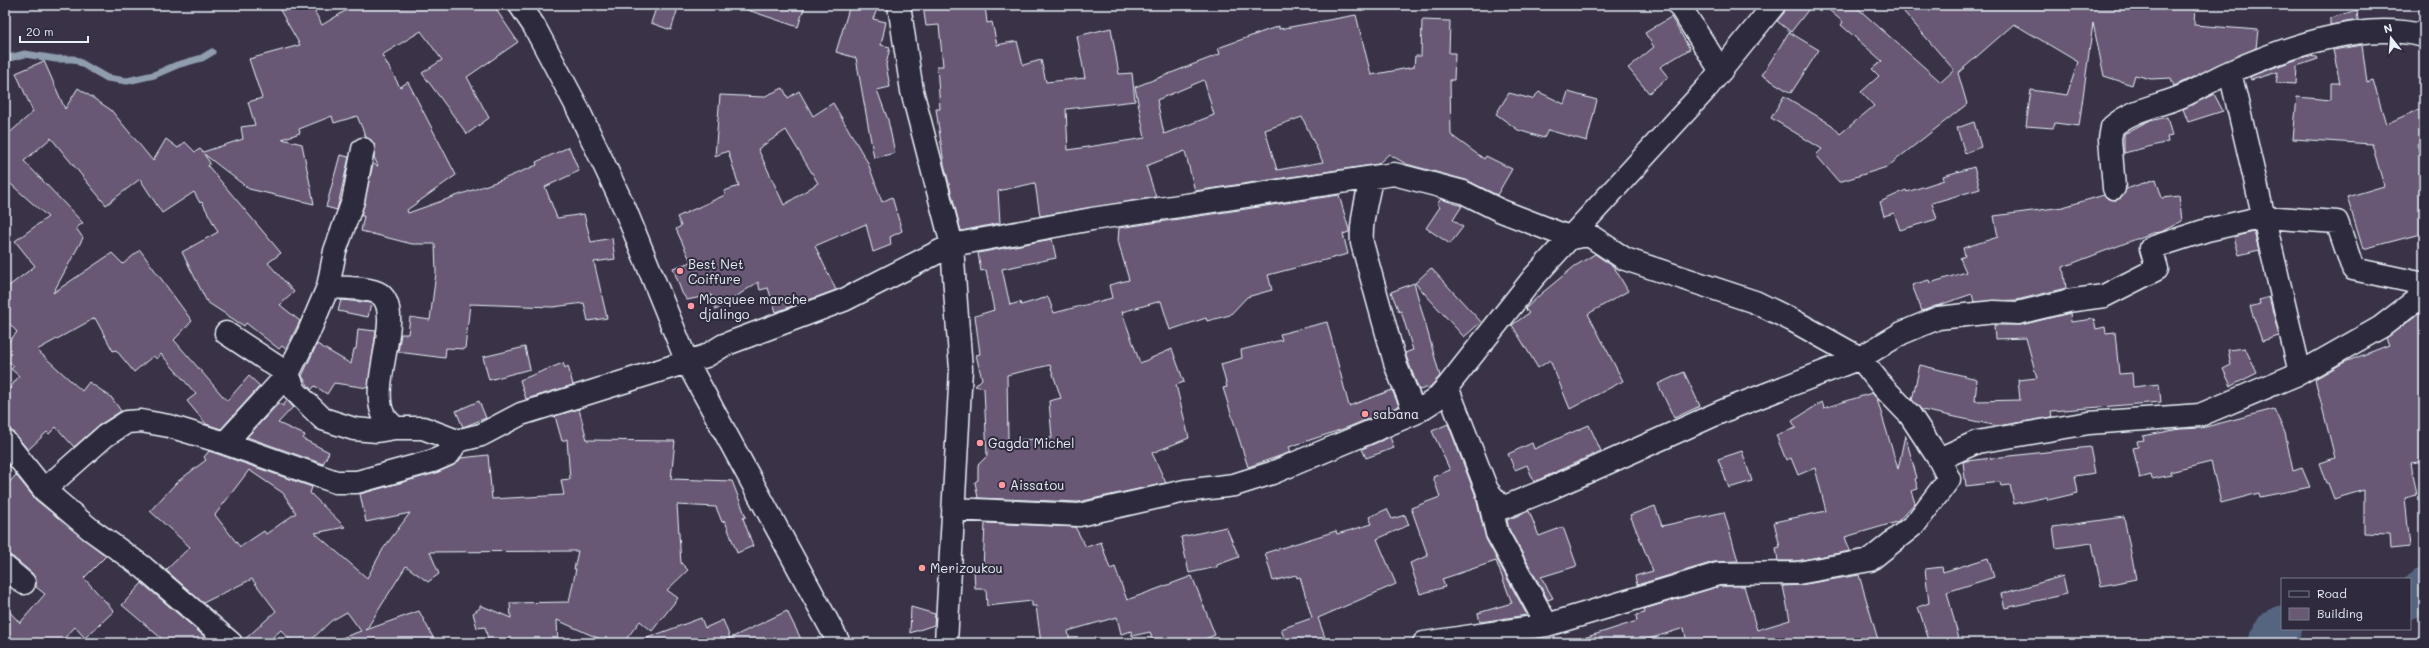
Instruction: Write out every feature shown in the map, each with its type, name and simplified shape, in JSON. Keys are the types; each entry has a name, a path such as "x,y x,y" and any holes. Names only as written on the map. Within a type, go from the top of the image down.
{"street":[{"path":"520,5 534,26 575,103 625,208 687,362 839,643"},
{"path":"899,5 912,91 952,245 961,369 946,643"},
{"path":"1679,5 1721,71"},
{"path":"953,509 1079,515 1185,491 1234,484 1272,473 1415,413 1435,400 1447,387 1534,277 1721,71 1774,5"},
{"path":"2114,188 2110,139 2112,127 2129,115 2175,99 2230,72 2276,52 2330,38 2361,33 2391,32 2424,36"},
{"path":"2230,72 2300,373"},
{"path":"225,443 288,374 308,334 328,287 335,251 353,200 363,149"},
{"path":"226,333 288,374 295,391 323,419 354,429 377,431 395,428 423,428 457,441 481,435 521,414 706,356 724,345 844,300 952,245 1092,219 1371,179 1394,174 1439,184 1463,192 1499,210 1571,238 1589,235 1625,259 1755,302 1792,320 1860,358 1883,388 1910,415 1939,459 1949,479 1915,524 1870,560 1798,573 1718,574 1547,625 1424,643"},
{"path":"1371,179 1365,221 1361,230 1362,243 1396,366 1415,413"},
{"path":"1488,490 1502,508 1549,490 1723,411 1860,358 1902,333 1938,318 1994,312 2018,313 2067,301 2104,296 2157,269 2151,248 2207,230 2264,217 2337,222 2353,269 2424,284"},
{"path":"328,287 370,290 380,294 385,302 390,315 380,370 380,397 383,414 395,428"},
{"path":"1939,459 1977,442 2089,423 2200,415 2300,373 2381,327 2424,294"},
{"path":"1447,387 1488,490 1497,533 1547,625"},
{"path":"44,490 105,436 127,422 141,421 169,426 225,443 336,482 357,482 433,461 449,454 457,441"},
{"path":"5,440 44,490 90,529 143,568 231,643"},
{"path":"5,567 24,583"}],"building":[{"path":"277,5 311,5 322,25 355,5 493,5 518,42 467,77 489,118 467,134 422,73 442,60 421,31 382,55 400,87 408,82 456,175 407,210 408,213 501,180 537,165 536,162 569,147 579,171 545,187 557,218 584,214 591,242 612,238 615,259 594,262 607,318 588,321 584,303 553,307 470,304 465,349 446,348 445,358 398,352 401,334 408,334 410,317 430,320 436,273 435,244 412,244 361,231 364,216 361,216 373,164 378,166 374,157 375,145 366,137 357,116 334,123 332,116 299,129 300,133 282,139 302,144 314,204 249,189 204,154 210,163 208,166 281,253 268,263 294,292 280,305 300,321 286,349 282,346 279,349 246,323 244,326 207,302 182,252 218,232 202,202 200,203 194,192 162,213 140,179 106,205 51,138 24,161 83,223 76,228 83,238 53,293 112,253 123,264 140,250 192,321 174,340 227,401 249,376 260,386 221,429 206,424 187,401 196,394 161,354 157,359 153,356 134,372 116,350 113,351 95,318 37,350 82,391 89,382 111,397 121,411 98,426 74,447 56,427 49,434 47,432 28,450 14,433 5,429 5,395 19,376 11,369 14,366 5,359 5,346 17,332 5,319 5,289 35,266 15,241 48,217 5,179 5,137 33,112 16,73 44,61 65,109 78,88 111,110 153,161 166,139 178,148 185,142 195,152 200,149 203,152 243,139 241,127 255,125 248,102 262,98 249,59 300,45"},
{"path":"657,5 679,5 671,30 651,23"},
{"path":"742,5 805,5 798,27 742,8"},
{"path":"850,5 879,5 873,19 886,22 881,45 890,47 886,65 890,87 877,90 888,120 895,153 874,158 856,58 836,52"},
{"path":"985,5 987,23 992,22 997,45 1017,41 1023,65 1041,60 1046,82 1085,78 1077,36 1111,28 1119,74 1132,73 1135,101 1066,109 1068,150 1145,138 1135,87 1220,54 1218,48 1279,26 1279,29 1356,15 1371,75 1414,67 1415,56 1421,56 1422,20 1450,21 1449,53 1455,53 1454,80 1450,80 1451,135 1484,159 1486,156 1512,169 1497,195 1466,180 1406,164 1389,154 1378,164 1195,191 1185,151 1146,166 1156,197 1040,216 1035,183 998,191 1000,223 961,231 944,164 936,109 940,109 937,66 943,66 939,25 926,26 923,6","holes":["1204,80 1214,115 1164,134 1157,100","1302,117 1323,162 1277,170 1265,130"]},
{"path":"1786,5 1812,5 1791,32 1777,21 1784,13"},
{"path":"1823,5 1854,5 1941,82 1954,70 1898,5 2195,5 2194,25 2258,30 2256,48 2174,86 2171,78 2151,79 2135,75 2132,85 2104,76 2093,23 2079,126 2055,123 2053,128 2026,126 2031,90 2067,95 2078,62 2014,24 1958,73 1967,104 1887,167 1839,182 1816,155 1822,149 1771,118 1784,96 1832,125 1840,134 1874,106 1861,92 1879,76 1872,69 1882,61 1841,25 1843,22"},
{"path":"2357,10 2358,20 2330,25 2330,18"},
{"path":"1671,17 1690,49 1660,67 1668,77 1649,93 1628,68 1654,47 1645,33"},
{"path":"1789,32 1819,50 1791,93 1762,75"},
{"path":"2362,45 2367,82 2373,80 2386,124 2424,107 2424,140 2417,144 2424,167 2424,233 2363,249 2347,197 2384,186 2372,144 2293,139 2297,97 2331,100 2331,83 2340,83 2333,50"},
{"path":"2307,56 2317,57 2318,59 2297,66 2296,84 2276,83 2278,72 2251,80 2250,77 2256,74"},
{"path":"783,88 788,98 799,91 813,116 833,103 868,163 882,202 892,197 902,231 890,237 891,245 873,252 866,224 815,246 836,290 776,312 768,288 760,290 758,282 716,310 711,295 687,300 682,293 673,268 691,262 676,229 681,226 677,217 725,195 724,191 739,186 728,151 715,156 720,95 763,97","holes":["786,130 818,183 784,205 758,149"]},
{"path":"1539,92 1564,104 1568,92 1597,100 1587,141 1548,130 1544,138 1518,130 1496,114 1509,93 1532,99"},
{"path":"2214,94 2223,111 2188,122 2183,109"},
{"path":"2167,117 2172,136 2167,137 2168,142 2124,153 2124,134 2146,122"},
{"path":"1974,122 1981,147 1965,153 1957,128"},
{"path":"340,155 349,157 337,210 326,207"},
{"path":"1974,167 1980,189 1932,203 1937,219 1900,230 1894,213 1884,216 1880,202 1906,190 1907,192 1944,180 1943,176"},
{"path":"2156,179 2162,198 2179,196 2182,221 2161,232 2152,233 2063,267 2066,288 2017,300 1974,302 1972,294 1922,311 1912,285 1929,280 1930,283 1966,272 1960,258 1965,256 1963,248 1998,237 1994,216 2063,207 2104,195 2108,199 2115,200 2121,198 2126,189"},
{"path":"1339,195 1349,230 1349,232 1343,234 1348,254 1268,275 1272,290 1247,297 1230,315 1207,321 1206,318 1170,330 1161,301 1122,312 1140,363 1172,349 1184,382 1176,385 1189,438 1152,453 1166,483 1078,502 978,498 975,482 978,480 978,465 987,456 984,388 975,386 982,379 976,355 980,354 975,316 994,310 986,270 981,271 978,253 1052,239 1056,258 1002,269 1010,305 1020,302 1021,305 1048,297 1054,313 1112,298 1109,285 1129,280 1118,241 1119,228","holes":["1050,365 1061,398 1049,401 1052,438 1008,441 1007,375"]},
{"path":"1441,199 1462,206 1453,220 1463,227 1450,244 1426,228 1440,207 1437,204"},
{"path":"2254,232 2259,250 2239,255 2234,237"},
{"path":"1595,254 1614,267 1628,291 1588,314 1623,381 1570,409 1550,360 1538,368 1512,325 1529,313 1525,309 1542,293 1575,266"},
{"path":"1431,268 1481,322 1464,337 1415,283"},
{"path":"1414,283 1440,376 1430,387 1419,390 1405,353 1413,350 1401,311 1399,312 1391,292"},
{"path":"2269,297 2279,336 2262,341 2250,307 2260,304 2259,300"},
{"path":"341,300 371,303 368,317 338,311"},
{"path":"2424,310 2424,461 2411,463 2417,495 2405,498 2410,547 2391,549 2390,534 2364,533 2364,490 2334,499 2328,483 2326,483 2319,463 2335,458 2315,379 2345,362 2389,345 2386,338"},
{"path":"2070,313 2071,322 2094,319 2096,329 2105,327 2106,333 2115,332 2119,374 2132,373 2133,387 2159,384 2161,402 2051,411 2052,417 1998,426 1922,410 1912,400 1920,365 1977,379 1975,401 2020,400 2018,380 2037,378 2026,338 1995,339 1994,325 2021,325"},
{"path":"1327,322 1349,406 1392,390 1399,406 1346,428 1289,447 1291,452 1248,467 1223,388 1227,387 1221,364 1242,358 1241,350 1282,340 1280,334"},
{"path":"358,329 376,331 368,388 334,383 327,394 315,386 311,390 302,376 317,344 351,364 354,349 356,349"},
{"path":"525,347 530,369 489,380 483,357"},
{"path":"2245,348 2257,373 2231,386 2223,369 2231,365 2228,350"},
{"path":"563,363 565,368 568,366 573,385 526,399 520,380"},
{"path":"1684,372 1700,406 1674,418 1658,384"},
{"path":"1872,393 1877,399 1898,469 1905,435 1917,478 1915,479 1918,489 1911,491 1915,503 1897,522 1845,537 1850,551 1797,561 1778,561 1776,548 1780,547 1774,522 1826,511 1815,468 1798,475 1791,458 1786,460 1776,435 1796,428 1792,421 1822,402 1824,408"},
{"path":"287,400 293,407 278,423 305,435 303,439 329,452 323,464 247,437 279,403 283,406"},
{"path":"479,401 486,418 463,427 456,411"},
{"path":"579,409 587,440 675,441 671,479 732,481 746,517 743,518 753,546 737,553 725,521 722,522 716,507 677,505 681,563 688,570 667,590 678,598 652,631 640,621 623,643 609,643 557,620 558,643 489,643 485,627 477,628 473,613 480,608 480,605 511,618 510,603 569,602 578,551 430,552 439,574 428,582 406,566 366,630 419,611 436,643 336,643 336,640 361,631 347,612 331,621 308,643 293,643 281,630 266,643 243,643 243,641 276,611 252,579 203,603 166,570 190,547 150,511 177,482 206,460 204,457 209,451 312,487 310,493 345,527 315,533 367,578 383,549 410,513 366,522 360,494 436,473 454,465 461,458 488,455 492,499 564,495 561,480 570,479 567,439 562,441 555,416","holes":["249,470 283,493 296,513 266,534 264,531 240,547 215,515"]},
{"path":"2274,409 2285,433 2293,471 2302,468 2310,487 2260,497 2259,493 2221,503 2211,462 2170,472 2171,475 2152,479 2151,475 2140,478 2133,448 2138,447 2137,441 2144,440 2143,436 2180,429 2202,428"},
{"path":"1448,424 1475,494 1486,539 1527,615 1480,622 1478,613 1512,603 1496,561 1442,579 1445,587 1420,594 1410,563 1428,556 1411,508 1440,497 1433,477 1450,470 1432,431"},
{"path":"1589,425 1601,451 1534,482 1527,465 1515,470 1508,454 1532,443 1534,449"},
{"path":"1390,437 1394,448 1366,458 1362,449"},
{"path":"2090,447 2095,473 2075,476 2078,493 2048,500 2047,497 2014,504 2010,485 2001,486 2000,482 1966,486 1963,462 1966,461"},
{"path":"1742,451 1752,481 1729,488 1718,459"},
{"path":"16,475 36,500 106,556 84,578 114,611 85,638 75,627 60,643 5,643 5,607 20,623 45,594 36,587 36,579 32,573 13,557 5,555 5,487"},
{"path":"1655,506 1662,526 1724,512 1738,561 1714,562 1637,585 1635,576 1653,571 1630,515"},
{"path":"1387,509 1392,519 1405,515 1409,525 1377,539 1396,584 1318,618 1327,643 1286,643 1281,629 1312,618 1300,577 1297,578 1296,575 1273,581 1265,553 1336,531 1337,534 1372,524 1369,517"},
{"path":"1529,511 1539,536 1563,527 1577,566 1541,577 1553,598 1548,600 1509,529 1507,520"},
{"path":"2124,517 2136,579 2101,586 2092,543 2056,548 2053,527"},
{"path":"985,523 1075,527 1086,547 1101,542 1110,569 1115,567 1127,600 1192,576 1215,635 1194,643 1154,643 1150,632 1132,636 1131,631 1121,634 1117,617 1068,631 1070,643 1041,643 1036,606 1032,606 1032,601 987,606 986,589 975,589 974,570 983,570"},
{"path":"1226,527 1239,557 1217,565 1217,567 1189,573 1181,537"},
{"path":"1988,558 1994,577 1947,592 1960,643 1930,643 1918,607 1929,603 1925,569 1942,567 1943,572"},
{"path":"1859,575 1879,643 1719,643 1718,640 1687,643 1684,628 1636,643 1582,643 1581,639 1637,621 1636,615 1645,613 1644,609 1720,586 1744,586 1757,630 1790,620 1783,586 1800,585"},
{"path":"2063,576 2067,594 2005,608 2001,594"},
{"path":"142,583 212,643 167,643 122,605"},
{"path":"911,607 935,614 934,625 910,633"},
{"path":"787,611 803,643 720,643"},
{"path":"701,618 705,628 723,620 730,638 717,643 639,643 639,641"}],"waterway":[{"path":"5,59 25,54 56,59 74,59 107,78 127,81 154,75 177,65 202,58 212,52"},
{"path":"2411,598 2424,589"},
{"path":"2268,643 2276,629 2281,626"}],"place":[{"name":"Best Net Coiffure","path":"680,271"},
{"name":"Mosquee marche djalingo","path":"691,306"},
{"name":"sabana","path":"1365,414"},
{"name":"Gagda Michel","path":"980,443"},
{"name":"Aissatou","path":"1002,485"},
{"name":"Merizoukou","path":"922,568"}]}
